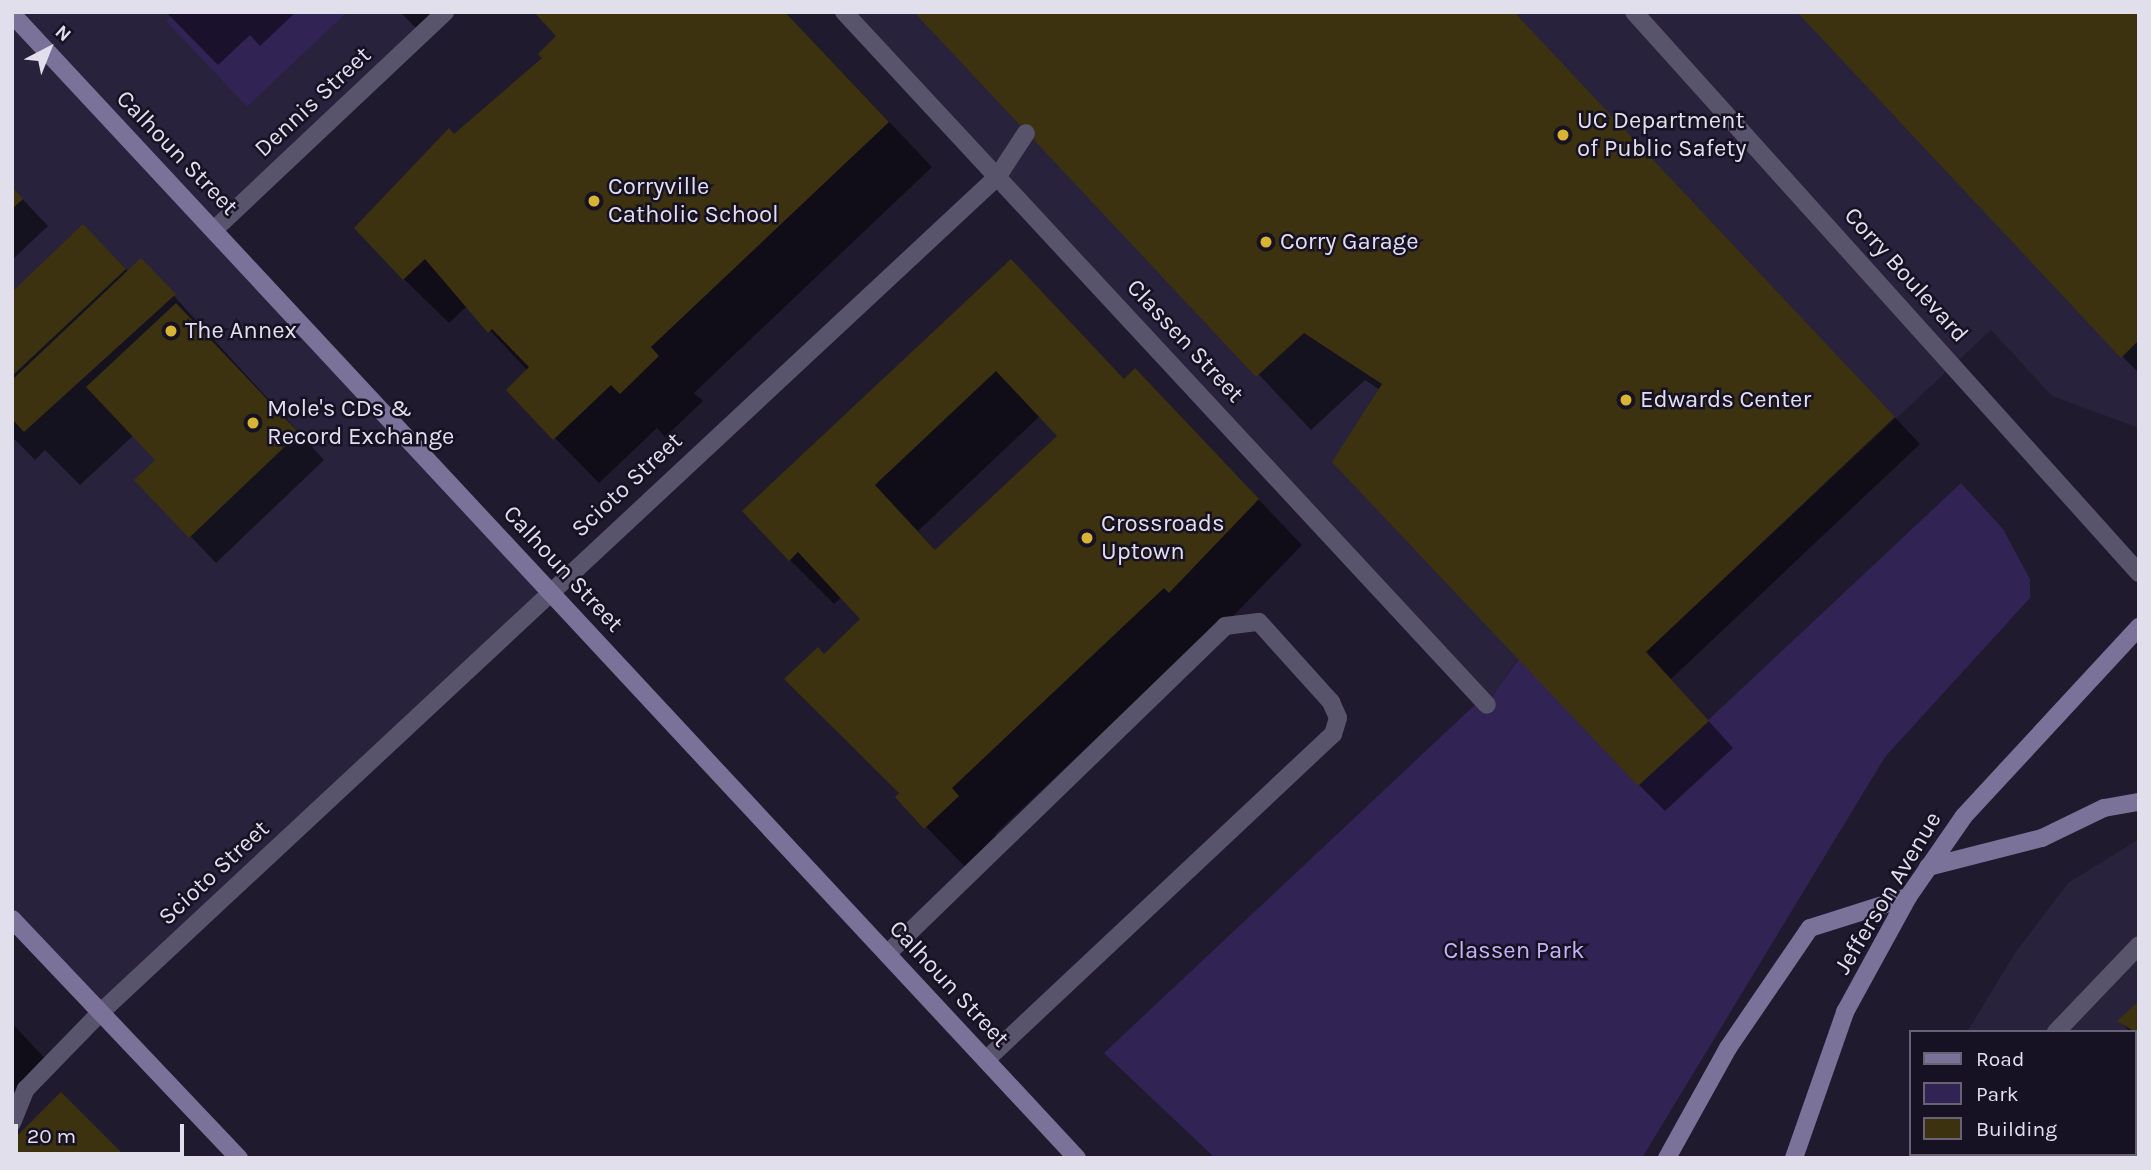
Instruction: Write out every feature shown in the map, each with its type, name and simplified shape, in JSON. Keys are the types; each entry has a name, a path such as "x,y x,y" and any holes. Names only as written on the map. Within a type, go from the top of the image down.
{"main road":[{"name":"Calhoun Street","path":"12,14 216,228 1077,1158"},
{"name":"Jefferson Avenue","path":"1794,1158 1845,1012 1908,897 1964,816 2139,627"},
{"path":"1928,867 2042,838 2104,808 2139,802"},
{"path":"1667,1158 1728,1048 1810,928 1908,897"},
{"path":"12,919 239,1158"}],"street":[{"name":"Dennis Street","path":"216,228 445,12"},
{"name":"Classen Street","path":"844,12 1487,705"},
{"name":"Corry Boulevard","path":"1634,12 2139,573"},
{"name":"Scioto Street","path":"12,1123 26,1088 101,1012 998,176 1026,132"},
{"path":"887,954 1225,626 1259,622 1331,702 1338,718 1332,734 986,1060"},
{"path":"2058,1030 2139,945"}],"shaded area":[{"path":"12,12 445,12 216,228 551,591 101,1012 12,919"},
{"path":"844,12 2139,12 2139,428 2052,396 1991,330 1647,651 1709,721 1638,786 1519,657 1487,705"},
{"path":"2139,839 2139,1158 1919,1158 2137,1156 2137,1030 1968,1030 2015,953 2068,883"}],"green space":[{"path":"175,12 347,12 247,107 166,21"},
{"name":"Classen Park","path":"1961,483 2003,529 2030,579 2030,598 1885,757 1642,1158 1215,1158 1104,1053 1479,701 1487,704 1520,657 1638,786"}],"building":[{"name":"Corryville Catholic School","path":"534,12 785,12 889,122 651,347 659,356 620,394 611,385 553,440 506,390 529,367 492,329 488,333 425,259 403,280 354,228 449,128 454,134 542,58 538,54 556,36"},
{"name":"Edwards Center","path":"914,12 1514,12 1895,417 1646,652 1709,721 1638,786 1332,462 1382,384 1304,333 1256,377"},
{"path":"1797,12 2139,12 2139,340 2121,358"},
{"path":"12,187 23,199 12,209"},
{"path":"83,224 126,269 12,376 12,292"},
{"path":"141,258 176,294 24,432 12,419 12,380"},
{"name":"Crossroads Uptown","path":"1011,259 1124,379 1135,368 1259,499 1169,593 1164,588 952,788 959,796 924,829 895,797 899,793 784,679 818,647 824,654 860,619 798,552 789,561 742,511","holes":["996,371 1057,436 935,550 875,485"]},
{"path":"176,303 299,433 189,538 134,480 155,460 86,387"},
{"path":"2139,1001 2139,1044 2137,1030 2132,1030 2117,1021"},
{"path":"2139,1059 2139,1158 2034,1158 2137,1156"},
{"path":"61,1092 127,1158 12,1157 12,1141"}],"place":[{"name":"UC Department of Public Safety","path":"1563,135"},
{"name":"Corryville Catholic School","path":"594,201"},
{"name":"Corry Garage","path":"1266,242"},
{"name":"The Annex","path":"171,331"},
{"name":"Edwards Center","path":"1626,400"},
{"name":"Mole's CDs & Record Exchange","path":"253,423"},
{"name":"Crossroads Uptown","path":"1087,538"}]}
